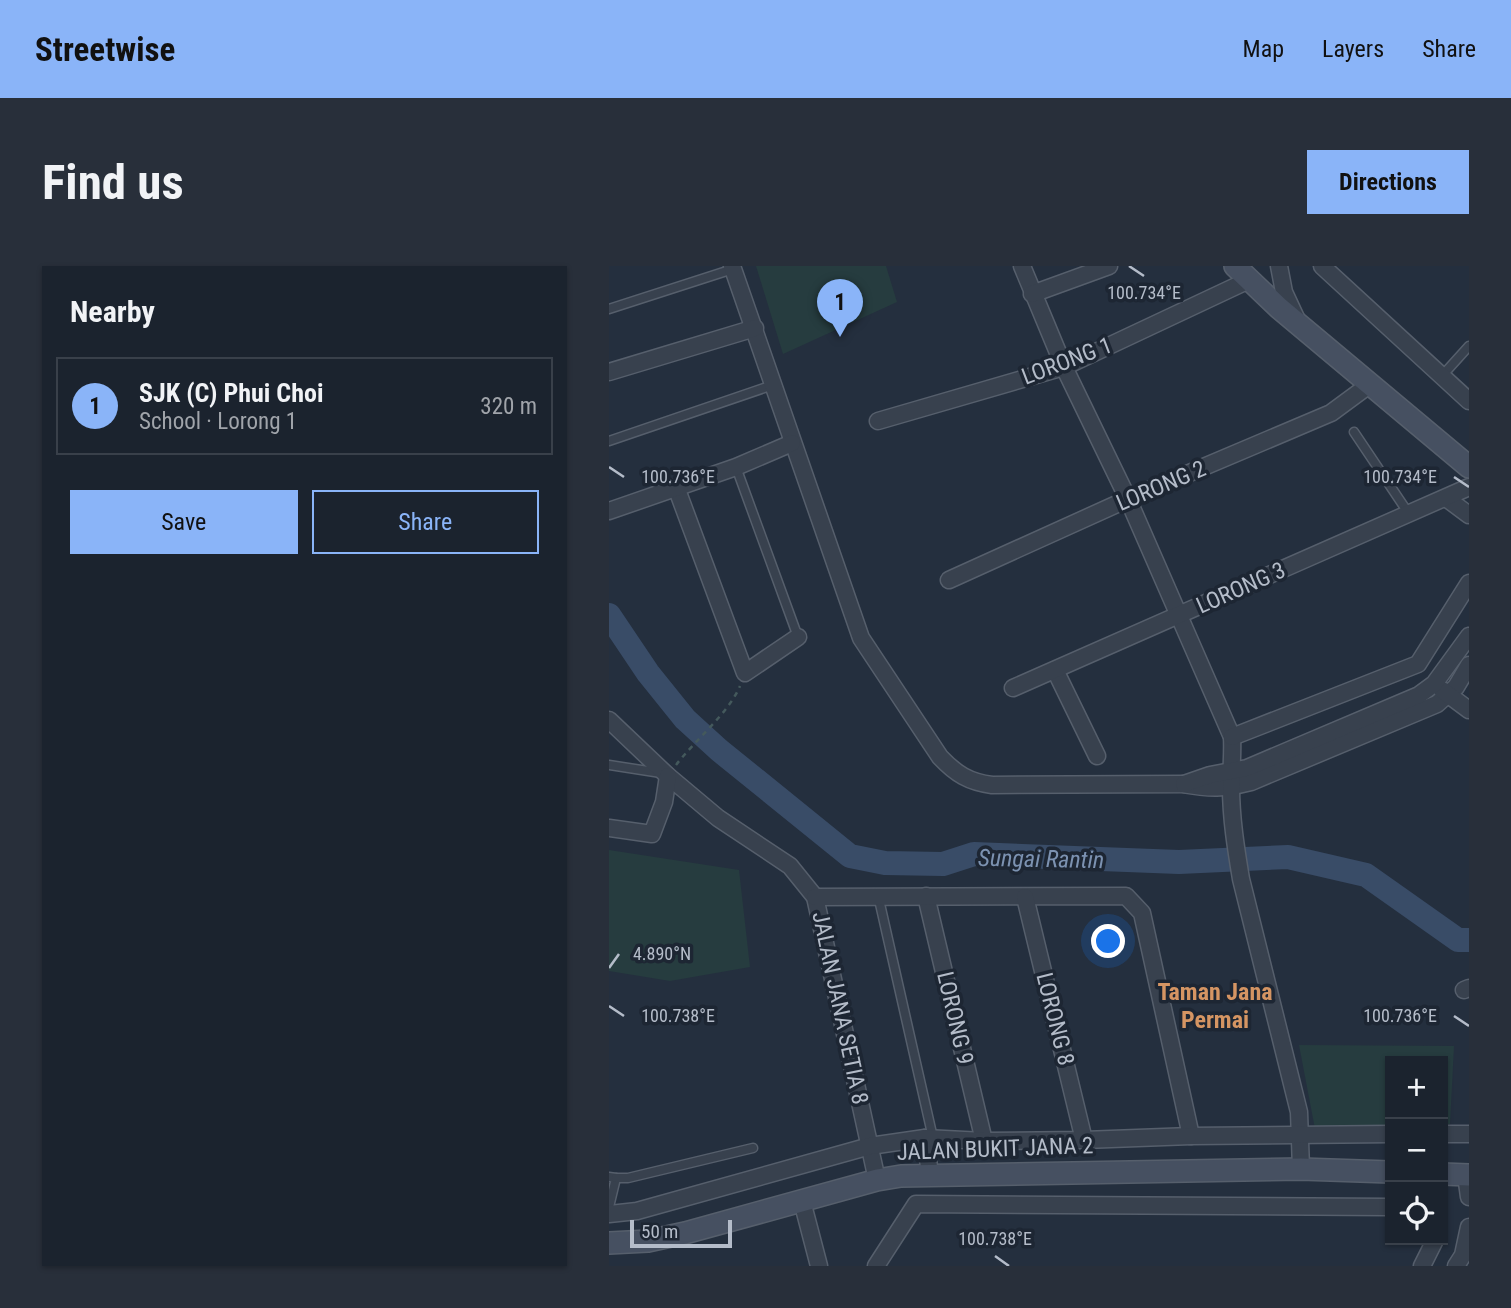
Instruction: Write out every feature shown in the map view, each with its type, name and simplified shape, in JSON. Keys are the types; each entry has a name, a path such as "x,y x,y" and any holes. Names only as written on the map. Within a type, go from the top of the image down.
{"street":[{"path":"1022,266 1064,367 1128,499 1232,737 1231,779 1235,844 1241,879 1299,1112 1301,1169"},
{"path":"1032,295 1109,266"},
{"path":"1279,266 1284,292 1299,325"},
{"path":"1322,266 1469,401"},
{"path":"732,267 861,638 940,757 953,771 973,782 992,785 1182,785 1231,779 1251,782 1437,704 1456,687 1469,665"},
{"path":"1242,273 1369,385 1469,467"},
{"name":"LORONG 1","path":"878,421 1064,367 1242,273"},
{"path":"609,372 755,328"},
{"name":"LORONG 2","path":"949,580 1128,499 1331,413 1369,385"},
{"path":"609,511 736,467 792,443"},
{"path":"676,487 745,673 798,637"},
{"name":"LORONG 3","path":"1013,688 1469,487"},
{"path":"1446,498 1469,515"},
{"path":"1232,737 1418,664 1469,583"},
{"path":"1231,779 1247,768 1419,695 1434,684 1469,636"},
{"path":"1055,670 1097,756"},
{"path":"1434,684 1469,710"},
{"name":"JALAN JANA SETIA 8","path":"609,720 667,775 718,818 790,866 815,897 877,1180"},
{"path":"609,828 652,834 664,802 667,775"},
{"name":"LORONG 9","path":"926,896 984,1141"},
{"path":"815,897 1126,896 1142,913 1191,1136"},
{"name":"LORONG 8","path":"1025,897 1084,1140"},
{"path":"609,1214 636,1211 870,1146 929,1138 984,1141 1385,1134"},
{"path":"1448,1134 1469,1134"},
{"path":"929,1138 930,1174"},
{"name":"JALAN BUKIT JANA 2","path":"609,1243 648,1241 877,1180 930,1174 1301,1169 1385,1172"},
{"path":"1448,1174 1467,1175 1469,1197"},
{"path":"802,1201 818,1266"},
{"path":"876,1266 916,1204 1385,1208"},
{"path":"1457,1266 1463,1255 1469,1227"},
{"path":"1422,1266 1432,1245"}],"lane":[{"path":"609,309 732,267"},
{"path":"1441,377 1469,346"},
{"path":"609,441 773,385"},
{"path":"1354,432 1409,514"},
{"path":"736,467 798,637"},
{"path":"609,765 667,775"},
{"path":"878,895 929,1138"},
{"path":"609,1207 613,1177 628,1178 753,1148"}],"path":[{"path":"667,775 737,693 745,673"}],"green space":[{"path":"756,266 886,266 897,302 783,354"},
{"path":"609,850 739,870 750,967 670,981 609,971"},
{"path":"1299,1045 1454,1046 1450,1124 1448,1056 1385,1056 1385,1126 1315,1129"}],"waterway":[{"name":"Sungai Rantin","path":"609,615 648,673 685,719 719,750 850,856 885,863 943,864 974,854 1179,862 1288,857 1366,875 1458,940 1469,940"}],"place":[{"name":"SJK (C) Phui Choi","path":"840,337"}],"district":[{"name":"Taman Jana Permai","path":"1215,1006"}]}
